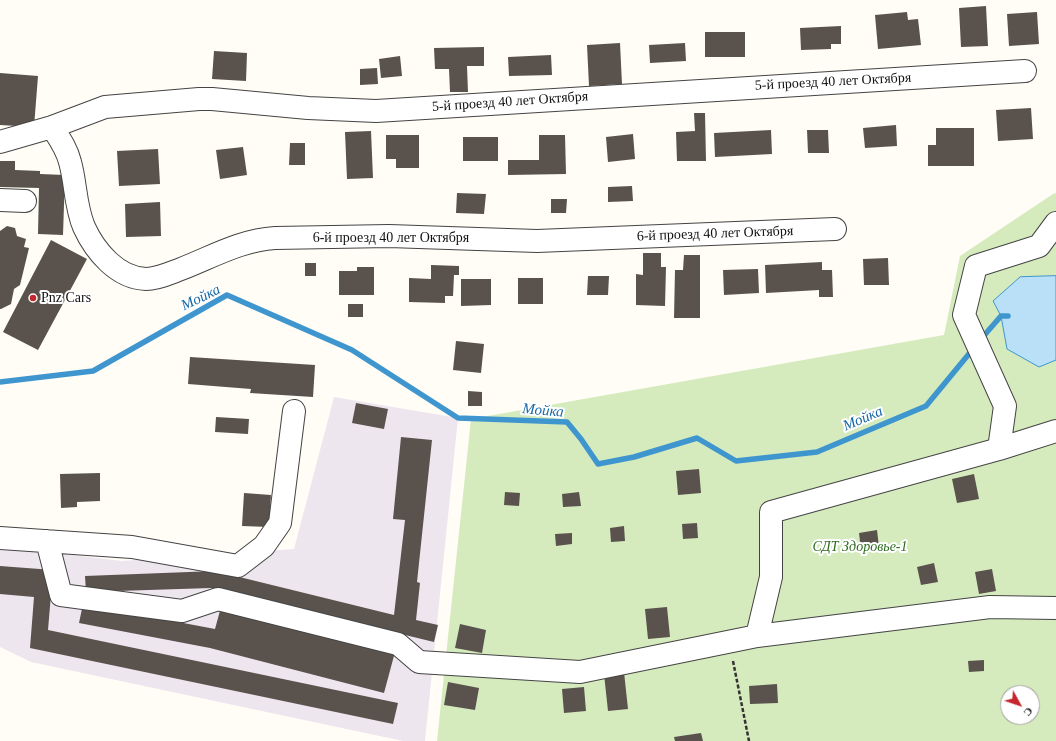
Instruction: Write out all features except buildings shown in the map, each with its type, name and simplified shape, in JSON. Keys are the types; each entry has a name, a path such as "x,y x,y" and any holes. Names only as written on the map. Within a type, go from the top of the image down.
{"street":[{"name":"5-й проезд 40 лет Октября","path":"0,142 52,127 105,107 199,99 308,108 376,111 1025,71"},
{"name":"6-й проезд 40 лет Октября","path":"52,127 63,143 70,161 79,213 84,227 93,243 105,259 112,265 128,275 137,278 156,278 247,242 275,238 389,236 537,241 835,229"},
{"path":"0,200 25,201"},
{"path":"999,449 1005,406 964,315 976,266 1039,246 1056,223"},
{"path":"0,538 132,547 238,566 264,546 280,523 294,411"},
{"path":"757,636 771,577 771,512 999,449 1056,431"},
{"path":"47,541 61,595 182,611 218,599 398,644 419,662 580,672 757,636 990,607 1056,608"}],"path":[{"path":"729,642 749,741"}],"shaded area":[{"path":"334,397 458,418 425,741 403,741 31,662 0,647 0,546 122,561 294,549"}],"green space":[{"name":"СДТ Здоровье-1","path":"1056,193 1056,741 437,741 471,419 944,335 960,256"}],"water":[{"path":"1056,276 1056,360 1039,367 1007,349 1001,316 993,301 1020,277"}],"waterway":[{"name":"Мойка","path":"0,382 93,371 227,295 352,350 458,418 567,422 598,464 634,457 697,438 736,461 817,452 926,406 973,349"},
{"name":"Мойка","path":"981,339 1001,316 1008,316"}],"place":[{"name":"Pnz Cars","path":"33,298"}]}
